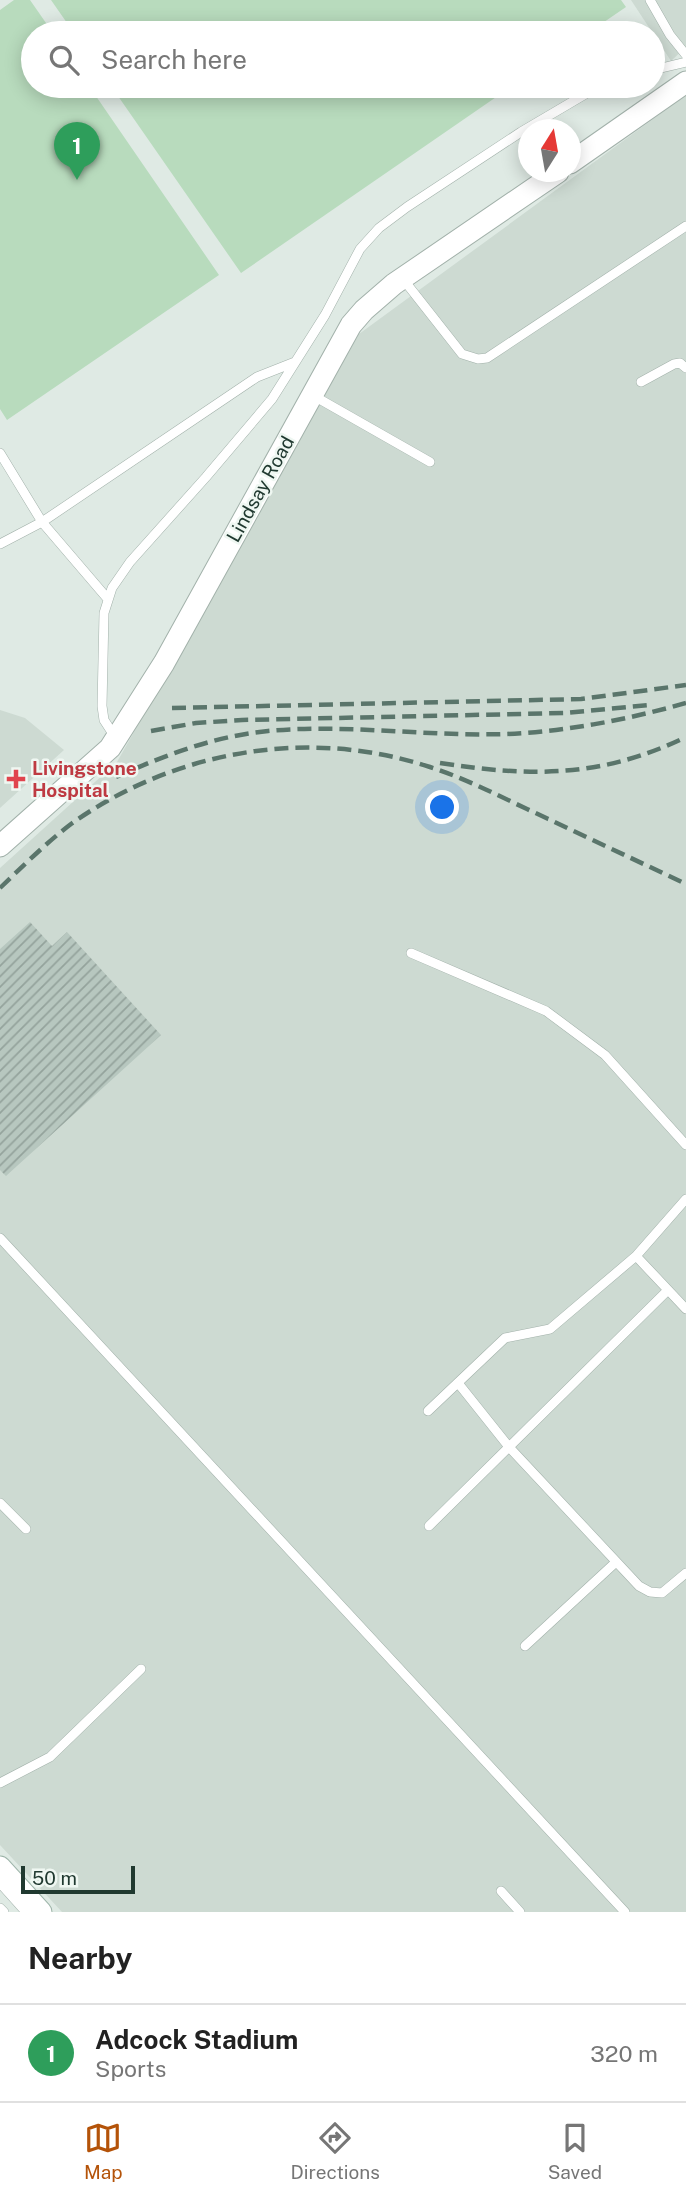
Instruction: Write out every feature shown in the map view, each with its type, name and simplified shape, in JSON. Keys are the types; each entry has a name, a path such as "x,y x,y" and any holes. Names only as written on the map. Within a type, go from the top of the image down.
{"street":[{"path":"665,97 686,82"},
{"path":"581,155 663,98"},
{"name":"Lindsay Road","path":"0,846 97,760 116,739 164,663 351,324 403,279 544,182"},
{"path":"0,1867 41,1912"}],"lane":[{"path":"650,0 662,21"},
{"path":"665,26 686,55"},
{"path":"665,68 686,62"},
{"path":"116,739 103,720 104,613 107,598 120,575 272,399 325,315 360,249 379,228 521,132 579,98"},
{"path":"403,279 462,354 478,359 487,358 686,226"},
{"path":"0,544 42,522 257,377 295,362"},
{"path":"641,382 674,363 680,363 686,368"},
{"path":"312,395 429,462"},
{"path":"0,453 42,522 107,598"},
{"path":"411,953 546,1011 606,1055 686,1145"},
{"path":"428,1411 505,1338 550,1329 636,1256 686,1199"},
{"path":"0,1238 625,1912"},
{"path":"636,1256 686,1309"},
{"path":"429,1526 668,1290"},
{"path":"458,1383 509,1447 639,1587 662,1593 686,1573"},
{"path":"0,1503 26,1529"},
{"path":"526,1646 616,1562"},
{"path":"0,1783 50,1757 141,1669"},
{"path":"0,1883 26,1912"},
{"path":"501,1891 520,1912"}],"shaded area":[{"path":"631,0 686,0 686,47 671,61 665,52 665,21 645,21"},
{"path":"686,95 686,1912 62,1912 0,1845 0,868 117,762 359,334 567,182 581,182 581,172"},
{"name":"Livingstone Hospital","path":"0,710 25,718 64,750 0,808"}],"green space":[{"path":"14,0 30,0 45,21 21,21 21,98 97,98 219,275 7,420 0,409 0,10"},
{"path":"51,0 621,0 626,7 606,21 66,21"},
{"path":"119,98 495,98 241,273"}],"building":[{"path":"30,922 52,946 67,932 161,1035 6,1176 0,1170 0,949"}],"railway":[{"path":"172,708 581,699 686,685"},
{"path":"116,777 190,748 229,737 268,731 332,729 460,734 524,733 606,722 686,703"},
{"path":"151,731 196,723 242,720 564,713 650,705"},
{"path":"440,763 505,771 565,771 624,760 686,737"},
{"path":"0,888 71,824 111,799 154,778 198,763 244,753 291,748 337,749 384,755 430,767 479,786 686,884"}],"place":[{"name":"Adcock Stadium","path":"77,180"},
{"name":"Livingstone Hospital","path":"16,779"}]}
